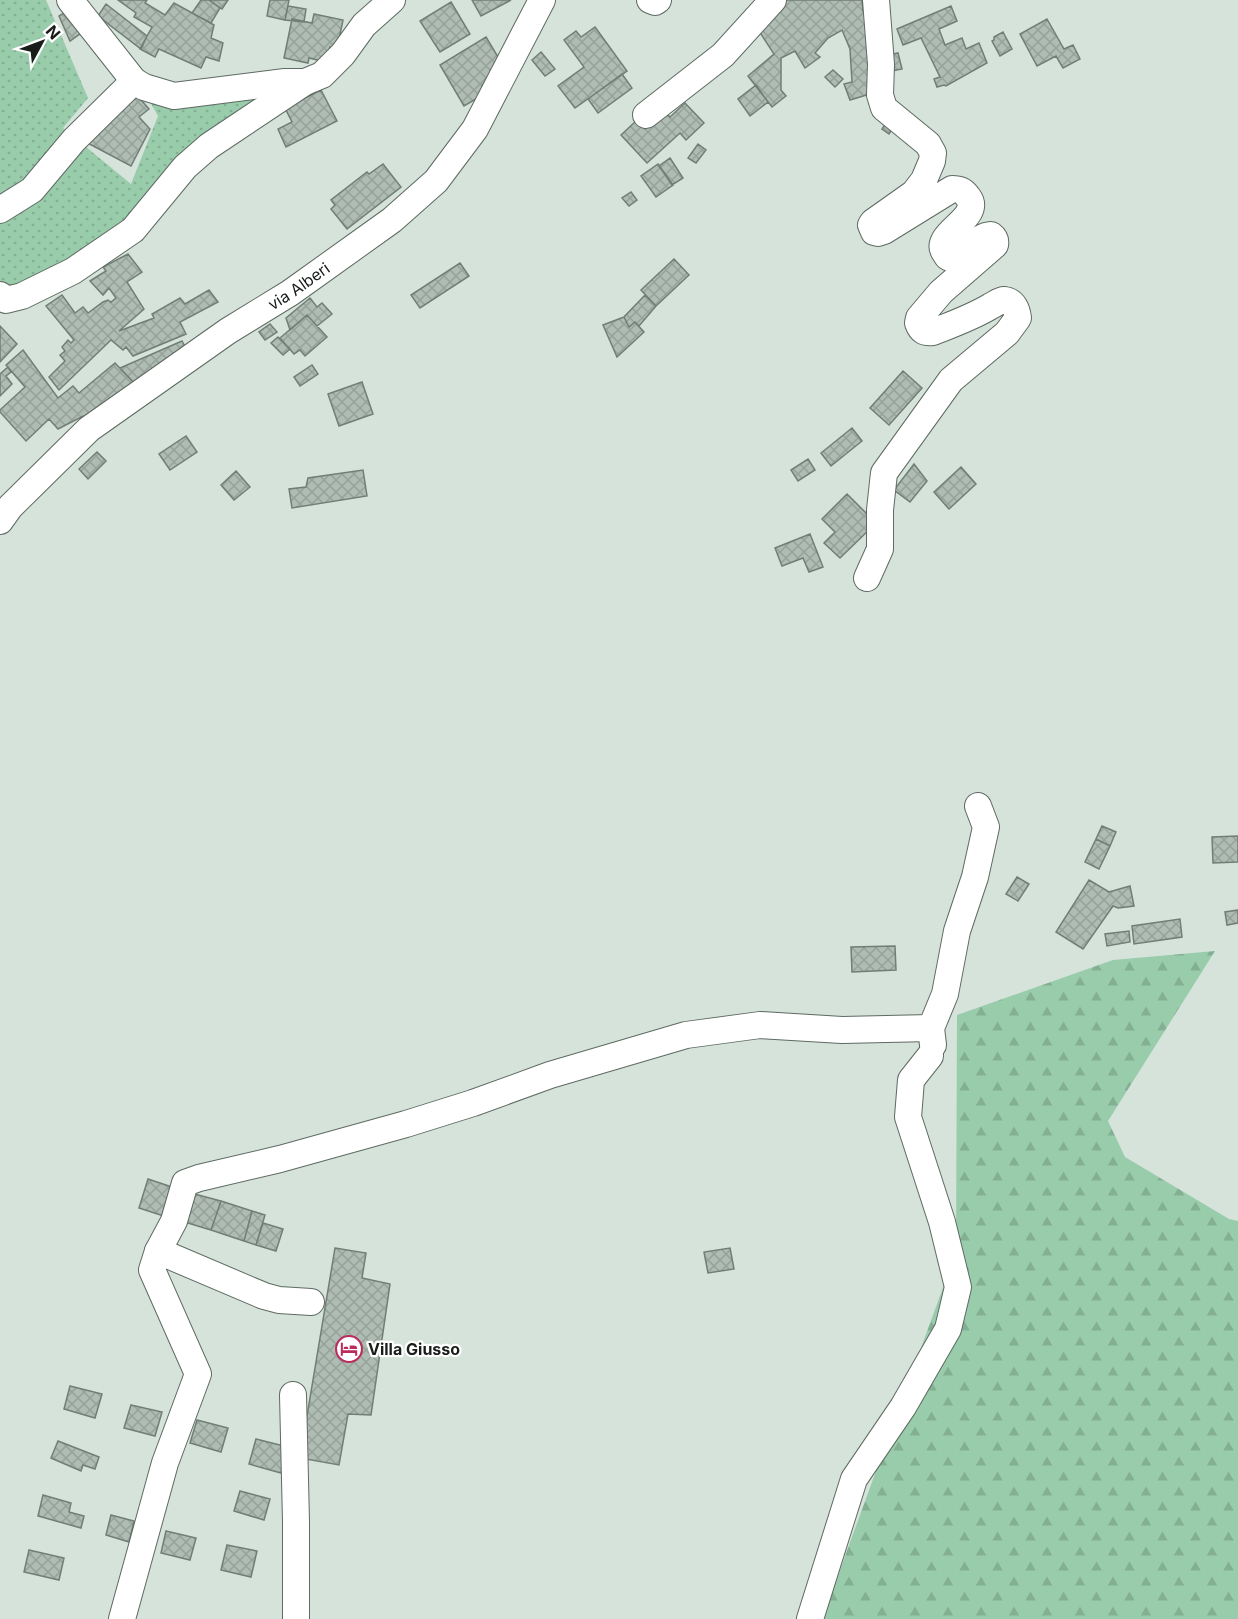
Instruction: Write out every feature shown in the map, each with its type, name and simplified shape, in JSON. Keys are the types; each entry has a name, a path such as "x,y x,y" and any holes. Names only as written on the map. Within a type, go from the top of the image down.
{"street":[{"path":"70,0 134,81 144,87 174,96 285,82 305,82"},
{"path":"0,295 6,300 22,296 73,271 133,230 185,167 209,146 305,82 322,75 343,54 364,25 393,0"},
{"name":"via Alberi","path":"0,521 10,507 89,429 228,331 290,293 374,234 436,181 475,129 542,0"},
{"path":"650,0 655,2 658,0"},
{"path":"646,115 723,55 773,0"},
{"path":"867,578 880,549 880,510 884,473 951,380 1007,333 1018,318 1017,309 1006,300 933,332 926,333 921,330 918,323 920,318 941,292 995,245 995,238 991,234 986,235 953,259 942,250 945,239 967,216 972,207 971,201 960,189 952,189 884,231 874,232 872,229 873,222 919,187 932,161 933,153 928,144 884,108 880,95 876,0"},
{"path":"0,210 32,190 74,140 134,81"},
{"path":"810,1619 854,1479 903,1407 948,1329 958,1287 942,1222 908,1117 911,1080 931,1043 945,994 957,931 975,878 986,827 978,806"},
{"path":"122,1619 165,1463 198,1374 152,1270 158,1251 174,1221 185,1183 406,1124 550,1075 686,1035 760,1025 842,1030 931,1043"},
{"path":"158,1251 264,1296 279,1300 311,1302"},
{"path":"293,1395 296,1619"}],"green space":[{"path":"0,0 46,0 88,98 63,128 131,184 158,116 149,100 286,89 129,226 9,294 0,282"},
{"path":"1215,951 1108,1121 1125,1157 1229,1219 1238,1221 1238,1619 810,1619 837,1578 956,1252 957,1015 1113,960"}],"building":[{"path":"118,0 147,0 145,3 165,15 174,3 214,25 211,38 223,43 219,61 206,57 201,68 159,49 155,57 140,49 152,27 134,17 136,13"},
{"path":"201,0 209,0 220,8 211,23 192,13"},
{"path":"209,0 228,0 222,9"},
{"path":"270,0 289,0 285,20 267,16"},
{"path":"472,0 511,0 481,16"},
{"path":"776,0 862,0 863,11 872,8 870,94 850,100 844,84 852,82 850,49 842,30 828,38 815,53 820,57 805,68 795,51 781,58 781,90 786,96 772,107 748,76 774,54 757,28"},
{"path":"451,2 470,34 440,52 420,21"},
{"path":"106,4 147,36 141,49 98,16"},
{"path":"288,6 306,9 304,22 285,20"},
{"path":"951,6 957,21 939,29 945,45 962,38 966,49 979,43 987,63 946,86 937,87 934,79 940,77 921,38 903,45 897,29"},
{"path":"67,11 84,31 70,41 59,16"},
{"path":"314,14 343,20 337,49 330,47 326,62 309,58 308,63 284,58 292,19 312,23"},
{"path":"1047,19 1064,49 1073,45 1080,59 1063,68 1056,56 1037,66 1020,34"},
{"path":"595,27 627,71 575,108 558,86 584,67 564,40 576,31 581,37"},
{"path":"1003,32 1012,49 1000,56 992,41 994,37"},
{"path":"486,37 501,62 482,86 486,93 464,106 440,65"},
{"path":"541,52 555,69 545,76 532,60"},
{"path":"898,53 902,69 886,72 883,56"},
{"path":"833,70 843,79 835,87 825,77"},
{"path":"622,74 632,88 598,113 588,99"},
{"path":"756,85 768,102 750,116 738,99"},
{"path":"321,90 337,121 286,147 278,129 292,122 285,108"},
{"path":"135,93 149,109 139,117 150,129 131,166 82,140"},
{"path":"685,103 704,123 686,140 680,133 647,163 621,135 637,120 645,129 664,111 670,117"},
{"path":"886,123 893,128 889,134 882,129"},
{"path":"698,144 706,150 696,163 688,158"},
{"path":"670,158 683,178 672,185 659,166"},
{"path":"383,164 401,187 347,229 331,209 335,205 331,200 367,172 369,174"},
{"path":"658,164 673,185 656,197 641,176"},
{"path":"631,192 637,200 629,206 622,198"},
{"path":"128,254 142,272 127,282 144,309 119,331 154,318 152,314 180,298 185,304 209,290 218,302 180,322 186,334 133,356 126,347 123,350 111,340 59,390 49,377 65,361 60,355 65,351 62,347 68,340 71,343 74,340 46,306 62,295 75,313 83,307 88,313 103,302 108,300 111,302 116,298 109,288 103,295 90,281 106,271 103,267"},
{"path":"674,259 689,275 656,306 641,290"},
{"path":"460,263 469,276 420,308 411,295"},
{"path":"645,295 656,306 639,326 635,322 629,327 624,317"},
{"path":"310,298 317,307 322,303 332,314 317,326 307,315 290,330 286,318"},
{"path":"307,315 327,337 305,356 300,350 294,354 280,338"},
{"path":"624,317 629,327 635,322 644,332 617,357 603,325"},
{"path":"270,324 277,332 265,340 259,332"},
{"path":"0,326 17,344 0,362"},
{"path":"278,337 290,349 283,355 271,343"},
{"path":"182,341 187,350 138,387 120,368"},
{"path":"23,350 58,398 73,386 79,393 115,363 134,383 86,418 83,416 58,429 49,419 26,441 0,412 25,387 6,365"},
{"path":"312,365 318,374 300,386 294,377"},
{"path":"8,367 11,372 6,376 12,384 0,396 0,374"},
{"path":"903,371 922,388 889,425 870,408"},
{"path":"362,382 373,414 339,426 328,394"},
{"path":"852,428 862,441 831,466 821,453"},
{"path":"186,436 197,452 170,470 159,454"},
{"path":"97,452 106,461 88,479 79,469"},
{"path":"808,459 815,470 798,481 791,470"},
{"path":"914,464 927,481 910,502 894,490"},
{"path":"961,467 976,484 949,509 934,492"},
{"path":"363,470 367,496 292,508 289,489 306,487 308,478"},
{"path":"236,471 250,487 234,500 221,485"},
{"path":"847,494 876,523 840,558 824,543 835,532 822,519"},
{"path":"810,534 823,567 809,572 803,558 782,566 775,548"},
{"path":"1102,826 1116,832 1110,846 1096,839"},
{"path":"1238,836 1238,862 1213,863 1212,837"},
{"path":"1096,839 1110,846 1099,869 1085,862"},
{"path":"1017,877 1029,884 1018,901 1006,894"},
{"path":"1089,880 1109,892 1130,886 1134,906 1118,908 1113,906 1083,949 1056,932"},
{"path":"1238,910 1238,923 1227,925 1225,912"},
{"path":"1180,919 1182,937 1134,944 1132,926"},
{"path":"1129,931 1130,942 1107,946 1105,934"},
{"path":"895,946 896,970 852,972 851,947"},
{"path":"148,1179 178,1189 170,1218 139,1208"},
{"path":"187,1192 221,1201 211,1230 178,1220"},
{"path":"221,1201 252,1211 244,1241 211,1230"},
{"path":"252,1211 265,1215 256,1245 244,1241"},
{"path":"263,1223 283,1229 276,1251 256,1245"},
{"name":"Villa Giusso","path":"335,1248 366,1253 362,1278 390,1284 371,1415 348,1414 339,1465 300,1458"},
{"path":"730,1248 734,1269 708,1273 704,1252"},
{"path":"70,1386 102,1394 95,1418 64,1409"},
{"path":"131,1405 162,1412 155,1436 124,1428"},
{"path":"197,1420 228,1428 221,1452 190,1443"},
{"path":"256,1439 288,1447 281,1473 249,1464"},
{"path":"58,1441 99,1457 95,1469 83,1465 81,1471 51,1458"},
{"path":"240,1491 270,1499 264,1520 234,1511"},
{"path":"43,1495 71,1503 69,1512 84,1516 81,1528 38,1516"},
{"path":"111,1515 134,1521 129,1542 106,1535"},
{"path":"166,1531 196,1538 190,1560 161,1553"},
{"path":"227,1545 257,1551 251,1577 221,1570"},
{"path":"29,1550 64,1558 59,1580 24,1572"}],"place":[{"name":"Villa Giusso","path":"349,1349"}]}
